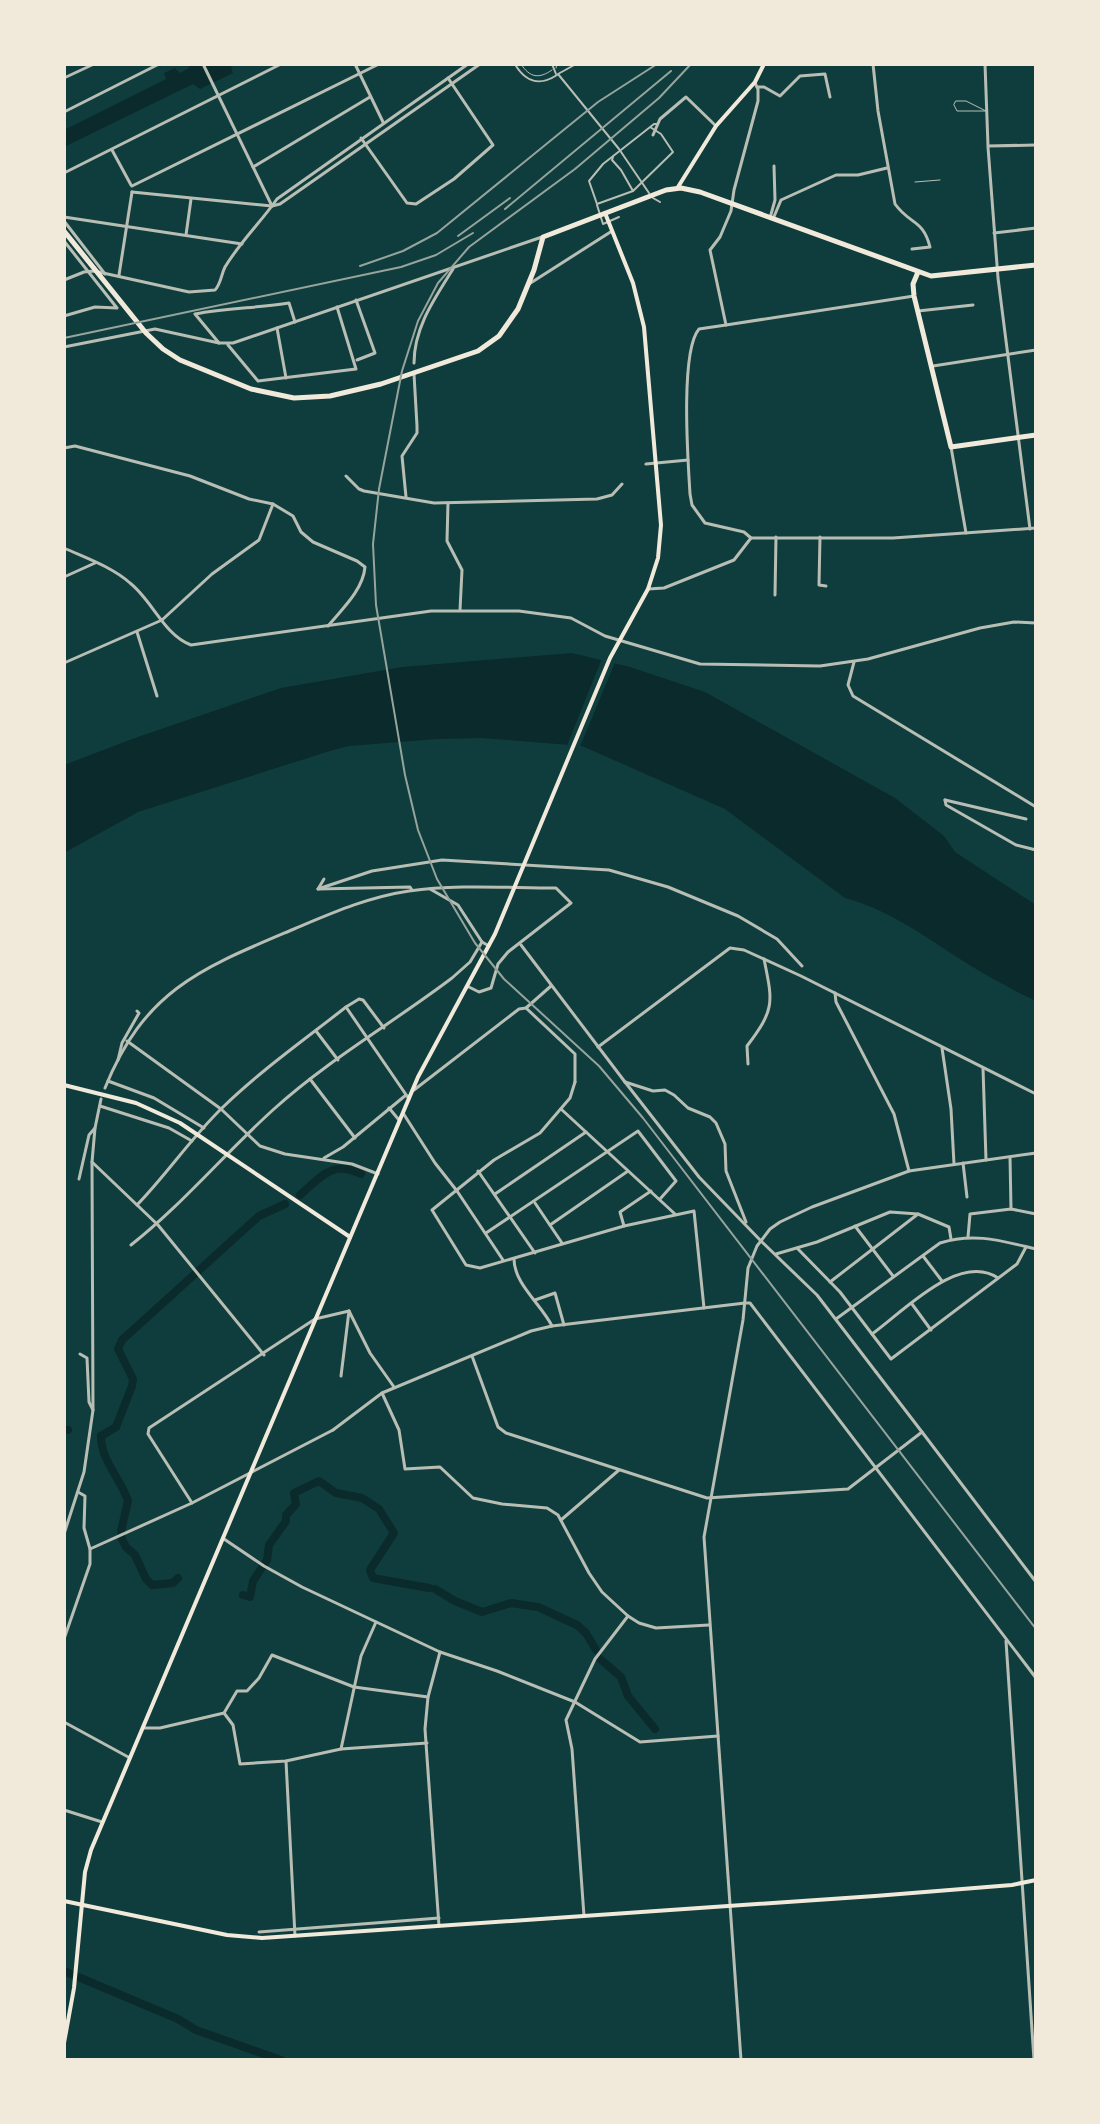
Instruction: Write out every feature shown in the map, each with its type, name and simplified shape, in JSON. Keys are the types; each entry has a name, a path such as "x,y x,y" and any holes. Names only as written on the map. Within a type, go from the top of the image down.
{"highway":[{"path":"64,231 156,344 180,360 251,389 280,397 311,398 381,384 469,356 492,341 514,317 529,284 543,237 678,187 939,277 1036,265"},
{"path":"918,272 913,284 914,296 951,447 1036,435"}],"main road":[{"path":"678,187 716,126 756,84 764,64"},
{"path":"64,2043 74,1988 87,1862 102,1822 378,1174 407,1097 495,934 610,658 648,589 658,558 661,534 646,345 637,296 605,213"},
{"path":"64,1085 136,1103 199,1133 350,1237"},
{"path":"64,1901 251,1938 729,1907 1022,1884 1036,1880"}],"street":[{"path":"64,78 94,64"},
{"path":"64,112 159,64"},
{"path":"203,64 272,206"},
{"path":"64,173 281,64"},
{"path":"355,64 383,122"},
{"path":"132,186 379,64"},
{"path":"64,280 88,271 189,292 215,290 224,269 277,199 468,64"},
{"path":"132,192 272,206 280,204 480,64"},
{"path":"522,64 517,66 523,76 535,82 548,81 576,64"},
{"path":"552,64 620,150 657,203"},
{"path":"873,64 895,204 924,229 930,247 912,249"},
{"path":"914,296 699,329 693,338 688,366 688,460 692,505 702,520 710,525 744,532 751,538 893,538 1033,528 997,270 985,64"},
{"path":"726,325 710,250 720,237 732,204 758,101 756,84 780,96 800,76 825,74 830,97"},
{"path":"361,138 407,203 416,204 435,192 493,145 448,78"},
{"path":"253,167 370,97"},
{"path":"653,135 660,119 686,97 716,126"},
{"path":"619,217 603,224 589,181 620,150 650,127 659,124"},
{"path":"597,204 633,191 673,152 668,142 650,127"},
{"path":"988,146 1036,145"},
{"path":"112,150 132,186 118,276"},
{"path":"614,156 612,160 633,191"},
{"path":"771,218 775,200 774,166"},
{"path":"771,218 781,200 836,175 858,175 888,168"},
{"path":"186,235 191,199"},
{"path":"64,219 242,244"},
{"path":"64,219 105,274"},
{"path":"994,233 1036,228"},
{"path":"529,284 612,231"},
{"path":"64,347 155,329 228,345 543,237"},
{"path":"64,316 95,307 117,308 65,243"},
{"path":"414,363 416,342 425,316 453,269"},
{"path":"355,361 375,353 356,300"},
{"path":"219,343 195,314 289,303 295,322"},
{"path":"918,311 973,305"},
{"path":"228,345 258,381 356,369 337,307"},
{"path":"277,328 286,378"},
{"path":"932,366 1036,350"},
{"path":"406,497 402,464 404,451 417,433 414,374"},
{"path":"64,448 75,446 190,476 249,499 273,504 293,516 301,532 313,542 365,567 358,588 328,627"},
{"path":"951,447 966,533"},
{"path":"647,464 688,460"},
{"path":"346,476 364,491 448,503 597,499 612,495 622,484"},
{"path":"448,503 447,541 461,566 460,610"},
{"path":"64,663 162,620 212,574 262,536 273,504"},
{"path":"775,595 776,537"},
{"path":"820,537 819,585 826,586"},
{"path":"648,589 664,588 734,560 751,538"},
{"path":"64,548 129,582 187,644 196,645 422,612 519,611 560,615 580,621 605,636 667,656 712,665 820,666 854,662 980,628 1014,622 1036,623"},
{"path":"64,577 95,563"},
{"path":"137,632 157,696"},
{"path":"854,662 848,685 853,696 1036,807"},
{"path":"1026,819 945,800 946,805 995,834 1016,845 1036,850"},
{"path":"318,889 383,869 442,860 609,870 668,887 738,916 777,939 802,966"},
{"path":"318,889 324,879"},
{"path":"318,889 410,887 412,890"},
{"path":"428,888 458,905 482,942 489,946"},
{"path":"105,1088 127,1041 156,1004 197,973 358,903 428,888 556,888 563,892 571,903 508,952 498,964 491,988 479,992 467,986"},
{"path":"131,1245 158,1225 273,1110 310,1079 462,970 482,942"},
{"path":"520,943 699,1177 817,1295 1036,1582"},
{"path":"598,1047 730,948 744,950 764,959 1036,1094"},
{"path":"748,1064 747,1046 770,1010 771,990 764,959"},
{"path":"412,1092 551,986"},
{"path":"835,993 836,1002 894,1114 909,1171"},
{"path":"137,1205 221,1109 255,1078 346,1007 359,999 363,1000 384,1028"},
{"path":"324,1158 407,1097 346,1007"},
{"path":"526,1008 575,1054 575,1082 570,1098 534,1138 478,1171 432,1210 466,1265 480,1268 624,1226 694,1211 704,1308"},
{"path":"118,1060 119,1049 139,1013 137,1011"},
{"path":"316,1030 338,1060"},
{"path":"127,1041 221,1109 247,1135 270,1150 352,1164 378,1174"},
{"path":"942,1047 951,1109 954,1164"},
{"path":"983,1068 986,1160"},
{"path":"310,1079 355,1138"},
{"path":"108,1081 154,1098 204,1128"},
{"path":"625,1082 653,1091 665,1090 688,1108 710,1117 716,1123 725,1144 726,1171 746,1223"},
{"path":"64,1534 87,1459 93,1410 92,1162 101,1099"},
{"path":"100,1106 169,1128 192,1141"},
{"path":"389,1108 400,1121"},
{"path":"561,1109 675,1214"},
{"path":"403,1113 503,1260"},
{"path":"79,1179 89,1135 95,1128"},
{"path":"486,1233 638,1131 676,1181 660,1199"},
{"path":"495,1194 586,1132"},
{"path":"741,2060 704,1537 745,1303 748,1268 753,1254 770,1229 793,1215 872,1183 909,1171 1036,1153"},
{"path":"1010,1157 1011,1209"},
{"path":"92,1162 158,1225 264,1355"},
{"path":"963,1163 967,1197"},
{"path":"478,1171 535,1253"},
{"path":"550,1225 628,1171"},
{"path":"624,1226 620,1212 651,1191"},
{"path":"534,1202 562,1243"},
{"path":"968,1237 970,1214 1011,1209 1036,1214"},
{"path":"775,1254 890,1212 918,1214 949,1227 951,1239"},
{"path":"830,1282 918,1214"},
{"path":"855,1226 893,1276"},
{"path":"836,1319 922,1255 951,1239 983,1236 1036,1249"},
{"path":"797,1248 852,1307 891,1359 1021,1260 1026,1247"},
{"path":"922,1255 942,1281"},
{"path":"514,1259 515,1272 552,1326"},
{"path":"872,1334 957,1272 987,1272 999,1278"},
{"path":"535,1300 555,1293 564,1325"},
{"path":"90,1549 192,1503 333,1430 382,1393 515,1337 552,1326 750,1303 1036,1678"},
{"path":"912,1304 931,1330"},
{"path":"192,1503 148,1434 149,1428 315,1319 349,1311"},
{"path":"341,1376 349,1311"},
{"path":"349,1311 370,1353 394,1388"},
{"path":"80,1354 87,1358 89,1402 93,1410"},
{"path":"472,1356 498,1427 506,1433 711,1498 848,1489 922,1432"},
{"path":"382,1393 399,1430 405,1469 440,1467 473,1498 547,1508 561,1520 602,1592 628,1616 648,1627 709,1625"},
{"path":"561,1520 619,1470"},
{"path":"64,1639 90,1564 90,1549 84,1528 85,1496 78,1492"},
{"path":"224,1539 262,1565 440,1652 575,1702 640,1742 718,1736"},
{"path":"584,1916 572,1749 566,1720 595,1659 628,1616"},
{"path":"341,1749 361,1656 376,1621"},
{"path":"1005,1637 1034,2060"},
{"path":"439,1926 427,1743 428,1697 440,1652"},
{"path":"143,1728 160,1728 224,1713 237,1691 247,1691 259,1678 272,1655 354,1687 428,1697"},
{"path":"224,1713 233,1725 240,1764 286,1761 341,1749 427,1743"},
{"path":"64,1722 130,1758"},
{"path":"286,1761 295,1936"},
{"path":"64,1810 102,1822"},
{"path":"259,1932 439,1918"}],"lane":[{"path":"522,64 535,77 544,76 559,64"},
{"path":"956,101 966,101 986,111 958,111 954,105 956,101"},
{"path":"915,182 940,180"}],"water":[{"path":"188,64 237,64 231,67 233,73 200,89 193,84 64,147 64,130 166,79 164,73 175,68 180,73 189,68"},
{"path":"572,653 630,667 705,692 895,798 944,836 955,852 1036,905 1036,1001 988,976 890,916 845,898 725,809 582,746 482,738 349,746 138,812 64,853 64,765 281,688 402,667"}],"pier":[{"path":"603,656 616,660 579,749 566,748"}],"waterway":[{"path":"300,1195 321,1176 335,1169 361,1174"},
{"path":"101,1436 116,1427 132,1386 133,1379 118,1349 122,1340 259,1216 285,1204"},
{"path":"101,1436 104,1454 128,1501 121,1531 126,1547 135,1555 152,1585 173,1583 178,1578"},
{"path":"243,1595 250,1597 253,1581 267,1560 269,1545 296,1504 294,1493 319,1481 336,1493 362,1498 379,1509 394,1533 370,1570 373,1578 429,1588"},
{"path":"435,1589 482,1612 511,1603 538,1607 577,1625 596,1650"},
{"path":"599,1658 621,1677 628,1696 655,1729"},
{"path":"64,1971 178,2019 196,2030 281,2060"}],"railway":[{"path":"360,266 403,251 437,233 598,102 657,64"},
{"path":"691,64 659,98 575,169 469,247 438,283 418,321 402,371 379,489 373,544 376,605 405,775 418,830 437,879 475,943 504,979 599,1066 643,1118 1036,1629"},
{"path":"505,209 671,71"},
{"path":"458,236 510,198"},
{"path":"64,338 401,267 436,255 473,233"}]}
